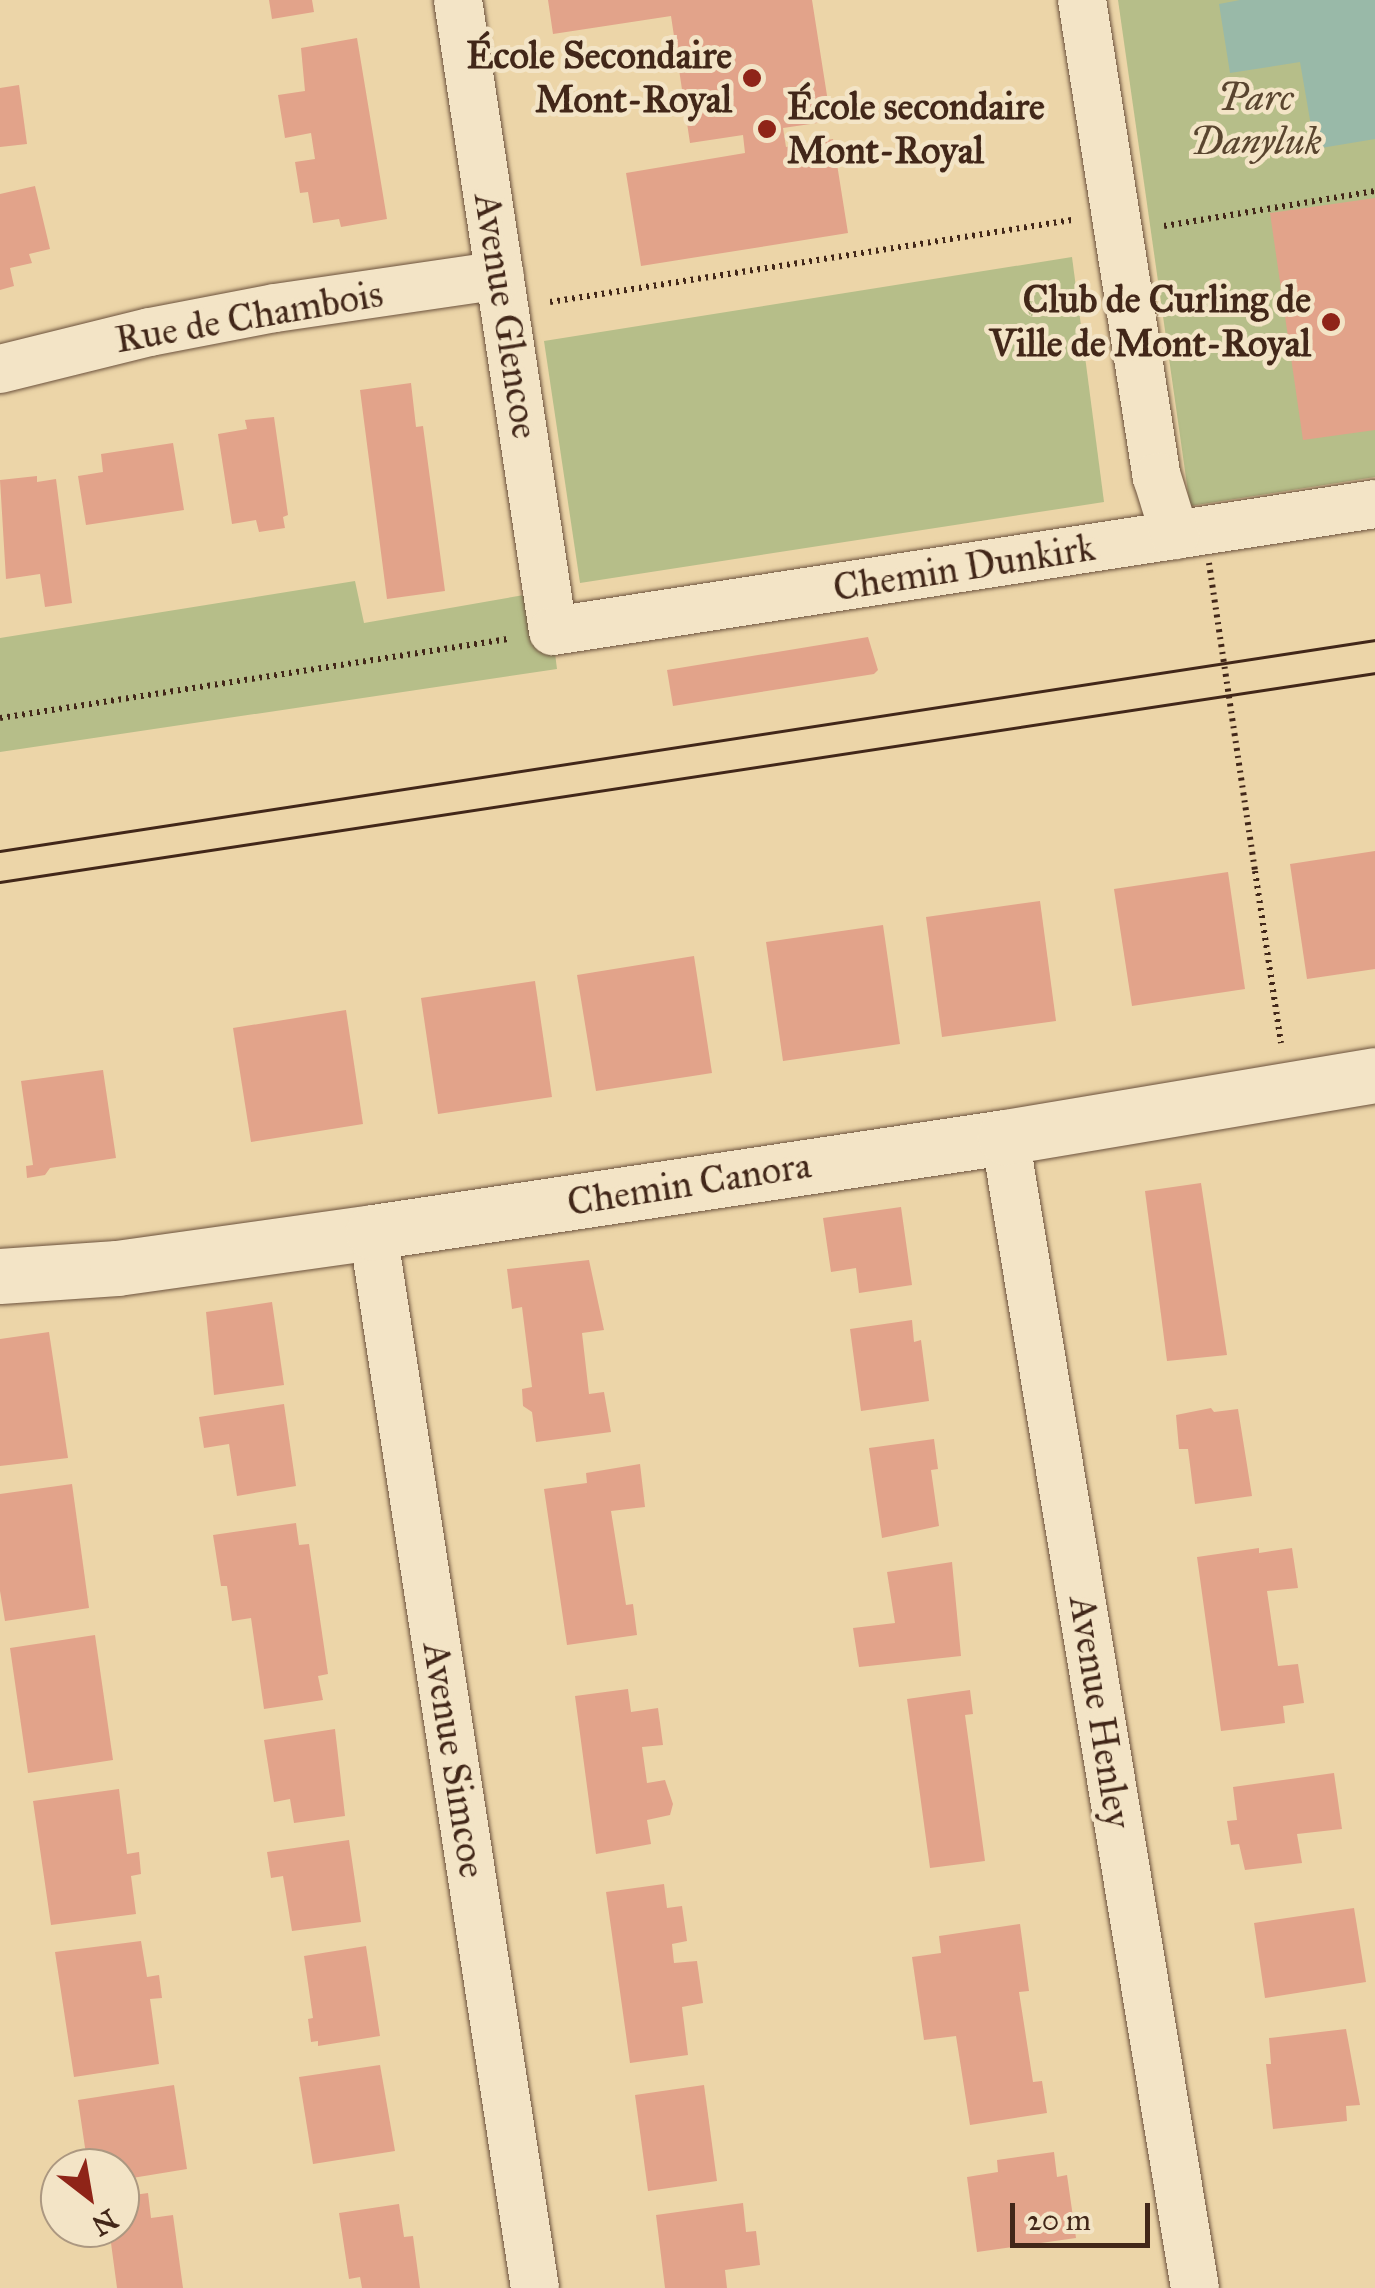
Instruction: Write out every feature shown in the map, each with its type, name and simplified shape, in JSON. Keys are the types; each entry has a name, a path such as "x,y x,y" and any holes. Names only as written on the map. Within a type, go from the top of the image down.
{"street":[{"name":"Avenue Glencoe","path":"458,0 554,632"},
{"path":"1082,0 1156,478 1192,549"},
{"name":"Rue de Chambois","path":"0,369 257,311 502,292"},
{"name":"Chemin Dunkirk","path":"554,632 1192,549 1375,504"},
{"name":"Chemin Canora","path":"0,1276 117,1268 373,1232 1006,1137 1375,1075"},
{"name":"Avenue Henley","path":"1006,1137 1195,2288"},
{"name":"Avenue Simcoe","path":"373,1232 536,2288"}],"path":[{"path":"1160,226 1375,192"},
{"path":"502,292 1077,219"},
{"path":"1192,549 1255,871 1281,1045"},
{"path":"0,718 554,632"}],"green space":[{"name":"Parc Danyluk","path":"1118,0 1375,0 1375,477 1190,506"},
{"path":"1072,257 1104,502 580,583 544,341"},
{"path":"355,581 364,623 547,591 557,669 0,752 0,638"}],"shaded area":[{"path":"1240,0 1375,0 1375,139 1315,149 1300,62 1230,73 1219,4"}],"building":[{"path":"269,0 312,0 314,12 272,19"},
{"path":"548,0 812,0 831,121 783,128 786,147 833,139 848,233 641,266 626,173 745,153 743,135 690,143 671,16 553,34"},
{"path":"357,38 387,219 341,227 339,219 313,223 308,192 300,193 295,162 315,159 311,133 285,138 278,95 305,91 301,48"},
{"path":"19,85 27,144 0,147 0,88"},
{"path":"35,186 50,249 29,254 32,263 10,268 14,286 0,290 0,194"},
{"name":"Club de Curling de Ville de Mont-Royal","path":"1375,198 1375,430 1303,440 1270,213"},
{"path":"411,383 416,427 423,426 445,591 387,599 360,390"},
{"path":"274,417 288,515 283,517 285,528 259,532 256,520 232,524 218,434 247,429 245,420"},
{"path":"173,443 184,510 86,525 78,476 103,472 101,454"},
{"path":"37,476 37,482 56,479 72,603 45,607 40,574 6,579 0,480"},
{"path":"868,637 878,670 874,674 673,706 667,670"},
{"path":"1375,851 1375,969 1307,979 1290,864"},
{"path":"1228,872 1245,989 1132,1006 1114,889"},
{"path":"1040,901 1056,1021 942,1037 926,917"},
{"path":"883,925 900,1044 783,1061 766,942"},
{"path":"694,956 712,1073 596,1091 577,975"},
{"path":"535,981 552,1097 438,1114 421,998"},
{"path":"346,1010 363,1124 251,1142 233,1028"},
{"path":"103,1070 116,1158 50,1168 45,1175 27,1178 26,1166 33,1165 21,1081"},
{"path":"1201,1183 1227,1355 1167,1361 1145,1191"},
{"path":"901,1207 912,1285 859,1293 856,1268 831,1272 823,1218"},
{"path":"589,1260 604,1330 582,1333 589,1394 604,1392 611,1432 536,1442 532,1412 523,1406 522,1389 532,1387 522,1307 512,1309 507,1269"},
{"path":"272,1302 284,1385 214,1395 206,1312"},
{"path":"912,1320 914,1342 921,1340 929,1401 861,1411 850,1329"},
{"path":"49,1332 68,1458 0,1466 0,1339"},
{"path":"284,1404 296,1486 237,1496 229,1444 204,1448 199,1417"},
{"path":"1211,1408 1214,1412 1238,1409 1252,1496 1195,1504 1188,1449 1179,1449 1176,1415"},
{"path":"934,1439 938,1469 931,1470 939,1526 882,1538 869,1448"},
{"path":"640,1464 645,1507 611,1511 626,1605 633,1604 637,1635 567,1645 544,1489 587,1483 586,1473"},
{"path":"72,1484 89,1608 5,1621 0,1591 0,1494"},
{"path":"296,1523 299,1545 309,1544 328,1674 318,1676 323,1700 264,1709 251,1618 232,1621 227,1586 221,1586 213,1535"},
{"path":"1259,1548 1259,1553 1292,1548 1298,1588 1267,1591 1278,1666 1298,1664 1304,1703 1283,1706 1285,1723 1221,1731 1197,1557"},
{"path":"952,1562 961,1656 859,1667 853,1628 895,1623 887,1572"},
{"path":"95,1635 113,1760 28,1773 10,1648"},
{"path":"628,1689 631,1712 658,1708 663,1745 642,1747 647,1783 665,1780 673,1804 670,1815 647,1820 651,1844 596,1854 575,1696"},
{"path":"970,1690 973,1714 965,1715 985,1861 930,1868 907,1699"},
{"path":"335,1729 345,1816 294,1823 290,1799 274,1802 264,1740"},
{"path":"1334,1773 1342,1829 1297,1834 1302,1863 1245,1870 1239,1844 1231,1845 1227,1821 1237,1820 1233,1787"},
{"path":"119,1789 127,1854 139,1852 141,1874 131,1876 136,1914 51,1925 33,1801"},
{"path":"349,1840 361,1922 292,1931 283,1876 271,1878 267,1852"},
{"path":"664,1884 667,1908 682,1906 687,1941 672,1944 674,1963 697,1961 703,2003 682,2007 688,2055 630,2063 606,1892"},
{"path":"1354,1908 1366,1982 1265,1998 1254,1923"},
{"path":"1020,1924 1029,1991 1019,1992 1033,2082 1042,2081 1047,2113 970,2125 956,2036 924,2040 912,1957 941,1953 939,1936"},
{"path":"141,1941 147,1977 159,1975 162,1998 150,1999 159,2064 74,2077 55,1952"},
{"path":"366,1946 380,2036 318,2046 318,2041 311,2042 308,2019 313,2018 304,1956"},
{"path":"1346,2029 1360,2105 1346,2106 1347,2121 1273,2129 1266,2064 1271,2064 1269,2038"},
{"path":"380,2065 395,2151 313,2164 299,2077"},
{"path":"174,2085 187,2169 140,2177 140,2148 85,2148 78,2100"},
{"path":"704,2085 717,2181 648,2191 635,2095"},
{"path":"1054,2152 1057,2177 1067,2175 1076,2238 977,2252 967,2177 998,2172 997,2160"},
{"path":"148,2193 151,2218 173,2215 183,2288 117,2288 112,2248 140,2248 140,2194"},
{"path":"743,2203 746,2232 756,2231 760,2265 725,2270 727,2288 665,2288 656,2215"},
{"path":"399,2204 404,2237 413,2236 420,2288 362,2288 360,2277 349,2279 339,2213"}],"tram line":[{"path":"0,851 1375,640"},
{"path":"0,882 1375,673"}],"place":[{"name":"École Secondaire Mont-Royal","path":"752,78"},
{"name":"École secondaire Mont-Royal","path":"767,129"},
{"name":"Club de Curling de Ville de Mont-Royal","path":"1331,322"}]}
